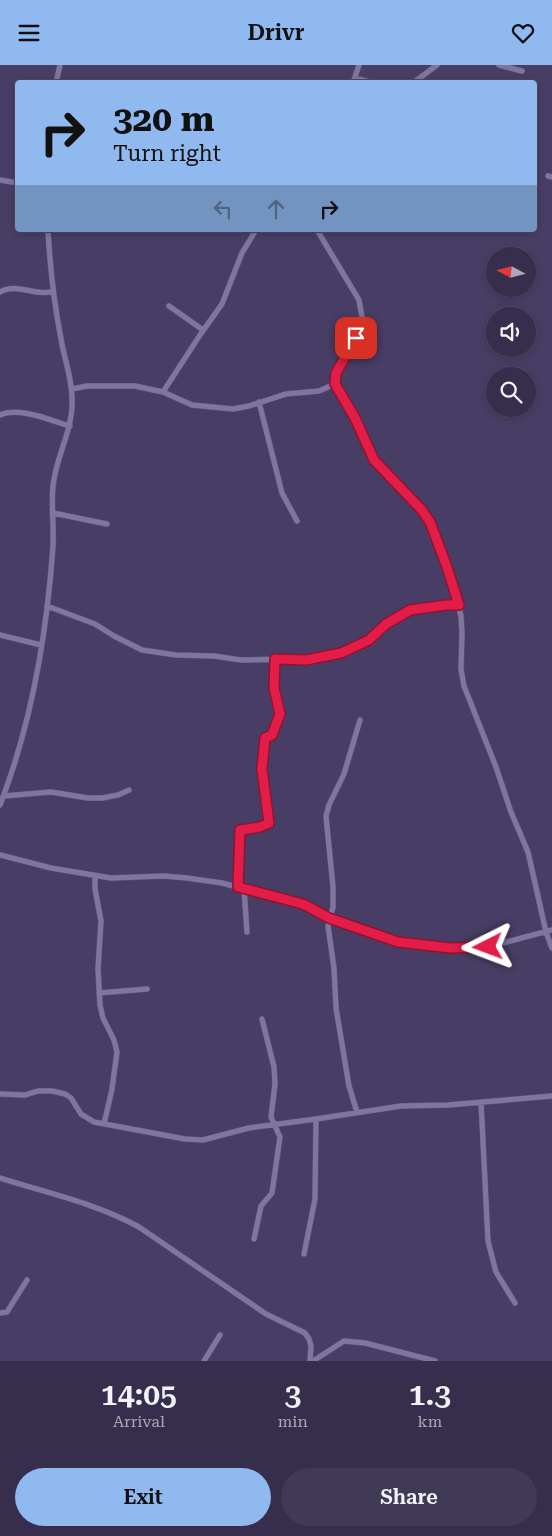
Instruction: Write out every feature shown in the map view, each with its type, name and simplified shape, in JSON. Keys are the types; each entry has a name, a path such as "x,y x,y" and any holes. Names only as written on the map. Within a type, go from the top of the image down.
{"street":[{"path":"57,80 60,65"},
{"path":"354,80 359,65"},
{"path":"417,80 437,65"},
{"path":"500,65 522,71"},
{"path":"0,180 15,182"},
{"path":"0,805 28,711 41,645 53,545 52,513 56,469 73,411 72,389 62,348 53,292 48,232"},
{"path":"163,392 203,330 222,305 242,253 255,232"},
{"path":"318,232 359,300 361,307 360,328 336,373 335,384 355,418 374,460 421,509 430,522 459,605 462,633 462,678 528,852 546,932 552,949"},
{"path":"0,293 10,288 19,288 38,293 53,292"},
{"path":"169,306 203,330"},
{"path":"72,389 86,386 135,386 163,392 201,407 241,409 286,394 319,391 335,384"},
{"path":"259,402 282,493 297,521"},
{"path":"0,415 7,412 17,412 70,426"},
{"path":"52,513 107,524"},
{"path":"47,606 95,624 114,637 142,650 176,655 214,656 240,660 306,660 341,653 369,640 386,624 410,610 459,605"},
{"path":"0,635 41,645"},
{"path":"248,932 241,888 240,830 260,827 269,823 262,769 265,738 272,735 280,714 274,688 275,659"},
{"path":"357,1112 349,1086 336,1009 334,968 329,936 329,918 333,907 333,887 326,816 329,805 344,774 360,720"},
{"path":"4,796 51,792 88,799 118,795 129,790"},
{"path":"0,855 51,868 95,876 111,878 164,876 187,878 241,888 303,904 329,918 398,942 451,948 488,947 552,931"},
{"path":"95,876 95,889 101,921 98,969 99,993 103,1018 114,1041 117,1053 112,1089 104,1124"},
{"path":"99,993 147,989"},
{"path":"254,1239 261,1206 272,1193 280,1137 271,1117 275,1084 274,1067 262,1019"},
{"path":"0,1094 25,1095 38,1091 52,1091 71,1098 82,1114 94,1122 186,1139 203,1140 249,1128 401,1106 448,1105 552,1096"},
{"path":"481,1102 488,1241 496,1272 515,1303"},
{"path":"304,1255 315,1199 316,1119"},
{"path":"0,1178 91,1205 119,1216 139,1227 266,1314 304,1333 309,1339 311,1346 311,1361"},
{"path":"0,1313 7,1312 27,1280"},
{"path":"204,1361 220,1335"},
{"path":"311,1361 344,1341 364,1343 435,1361"}],"route":[{"path":"356,338 336,373 335,384 364,435 374,460 421,509 430,522 459,605 424,607 410,610 386,624 369,640 341,653 306,660 275,659 274,688 280,714 272,735 265,738 262,769 269,823 260,827 240,830 238,887 303,904 329,918 398,942 451,948 488,947"}]}
